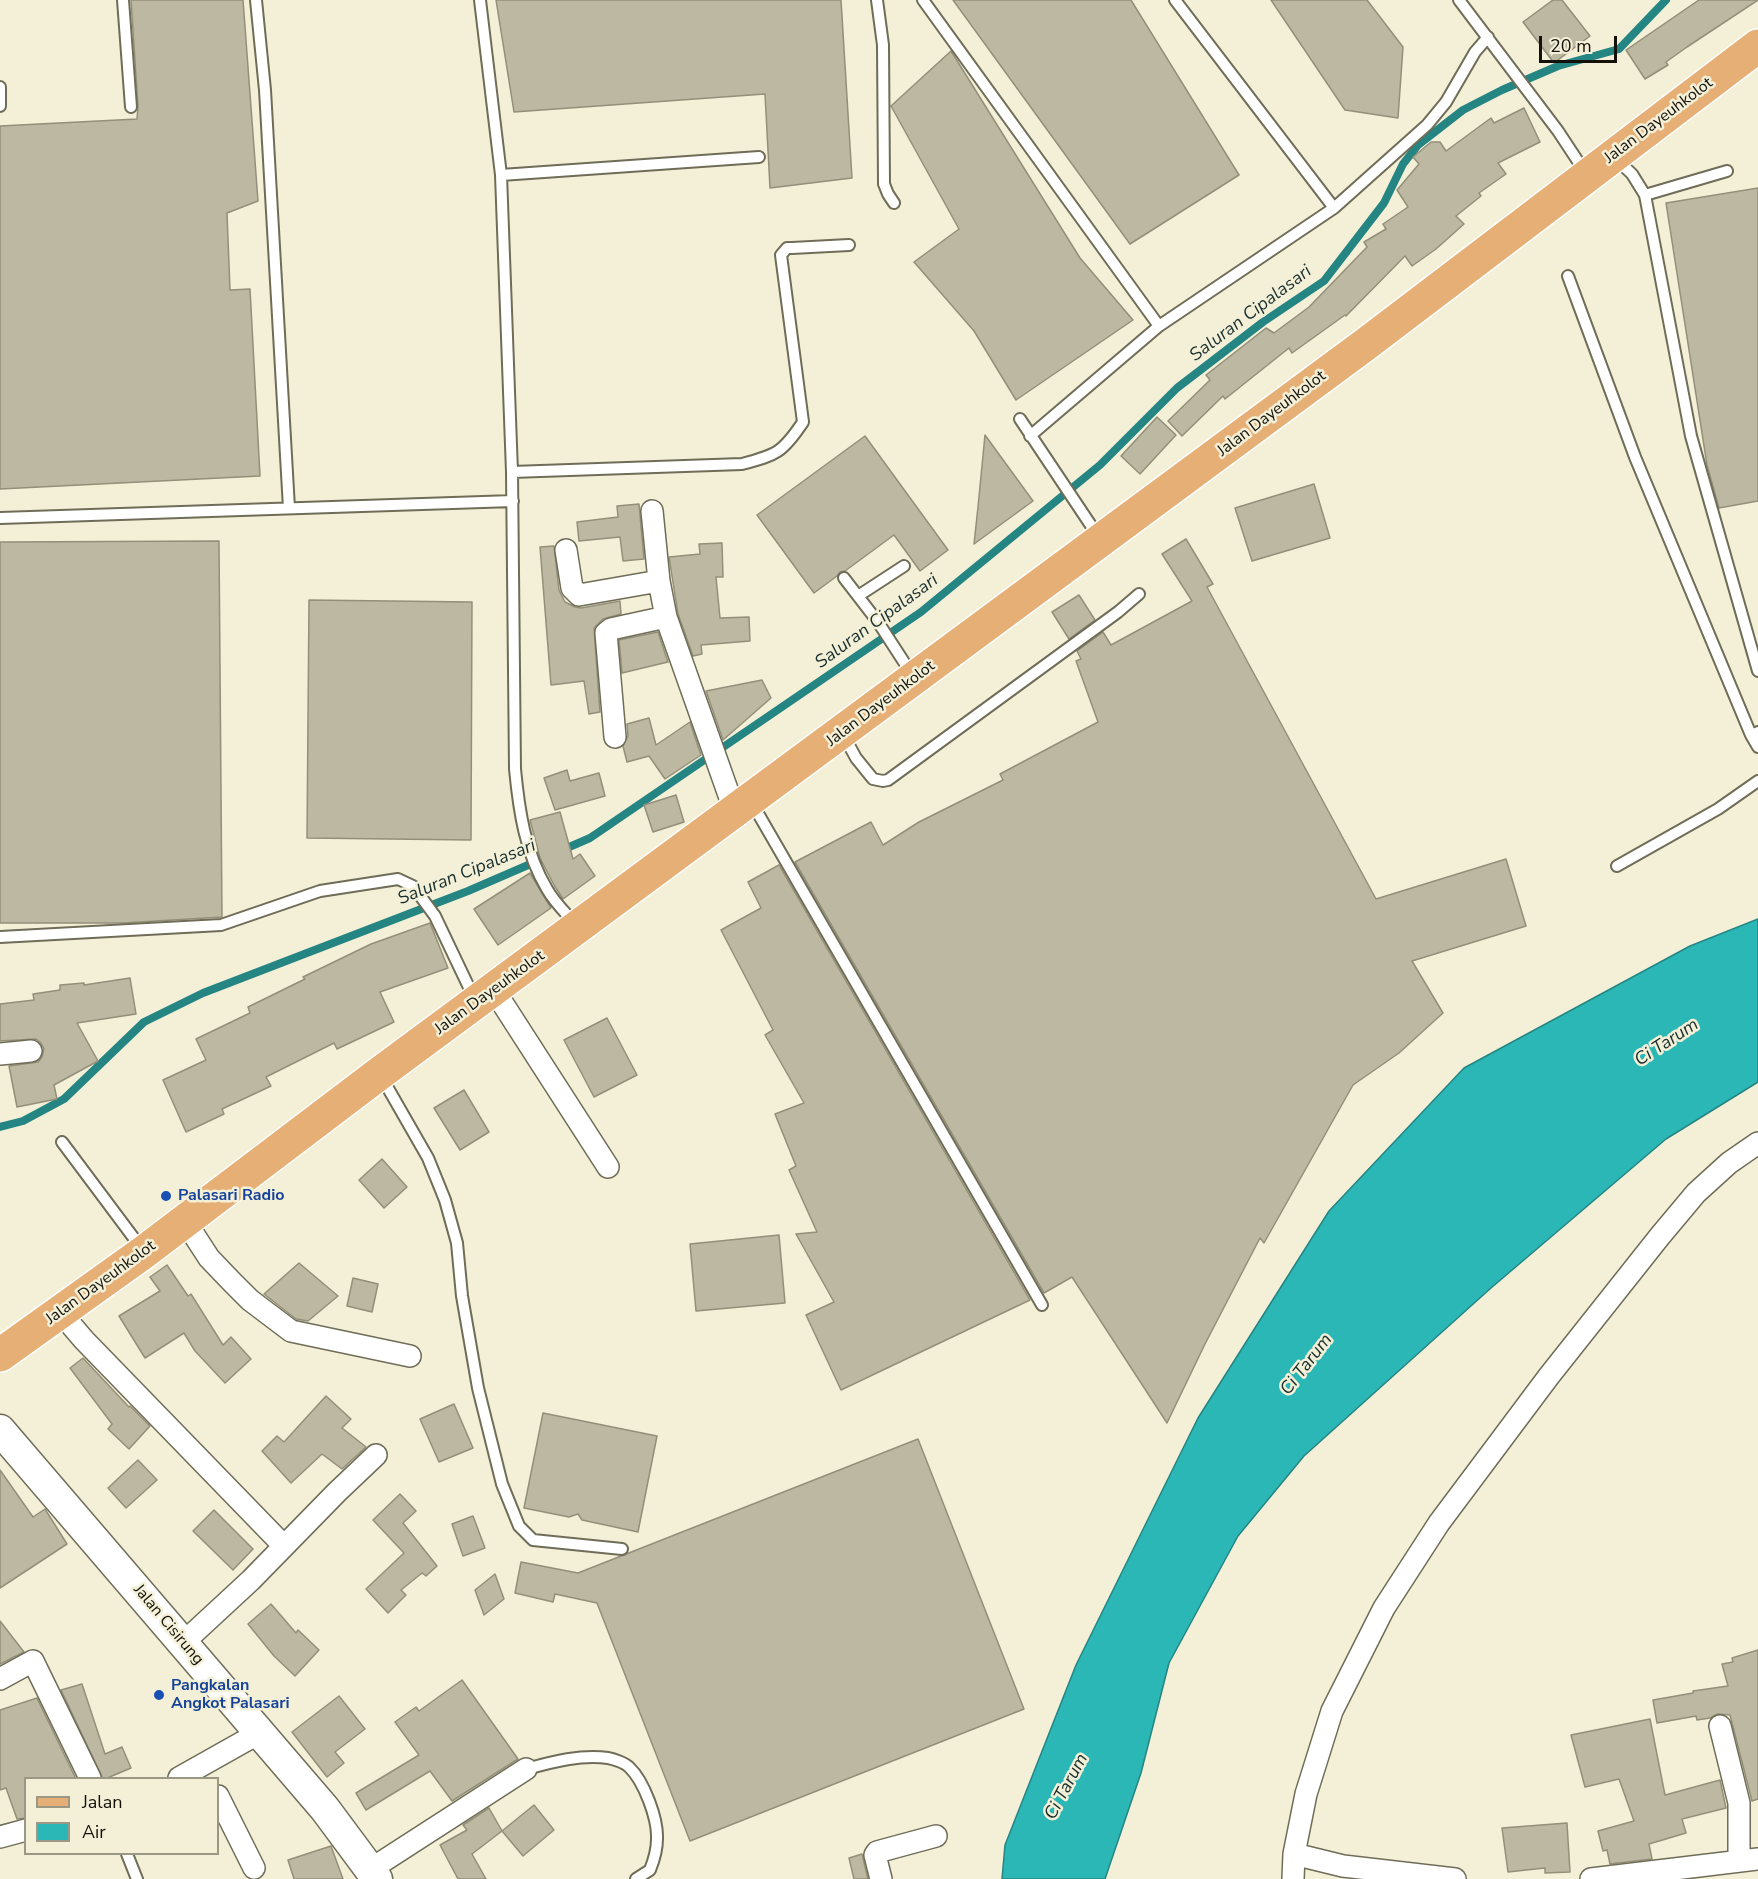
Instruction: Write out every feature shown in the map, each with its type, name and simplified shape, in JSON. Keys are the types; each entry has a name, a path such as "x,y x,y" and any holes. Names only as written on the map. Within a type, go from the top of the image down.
{"main road":[{"name":"Jalan Dayeuhkolot","path":"0,1355 144,1252 380,1073 842,733 906,666 1588,177 1758,46"},
{"name":"Jalan Cisirung","path":"0,1430 326,1809 374,1874"}],"street":[{"path":"652,511 659,581 666,617 718,764 743,806"},
{"path":"566,550 572,588 579,595 659,581"},
{"path":"615,737 606,633 611,629 666,617"},
{"path":"485,996 608,1167"},
{"path":"0,1054 31,1051"},
{"path":"1293,1879 1294,1854 1306,1794 1332,1711 1384,1608 1439,1523 1549,1376 1696,1193 1730,1163 1758,1143"},
{"path":"185,1221 209,1258 232,1282 250,1300 291,1330 410,1356"},
{"path":"61,1313 84,1341 284,1546"},
{"path":"184,1642 251,1580 375,1455"},
{"path":"0,1679 33,1661 89,1777"},
{"path":"1591,1879 1690,1872 1748,1860 1739,1803 1720,1725"},
{"path":"187,1777 206,1772 259,1733"},
{"path":"374,1874 526,1769"},
{"path":"219,1798 254,1868"},
{"path":"0,1837 24,1831"},
{"path":"881,1879 875,1855 877,1852 936,1836"},
{"path":"1294,1854 1344,1866 1455,1879"}],"lane":[{"path":"123,0 131,107"},
{"path":"256,0 265,90 289,508"},
{"path":"480,0 501,175 513,501 515,769 519,805 530,854 547,889 578,928"},
{"path":"877,0 883,45 884,183 894,203"},
{"path":"923,0 1159,327"},
{"path":"1175,0 1334,208"},
{"path":"1459,0 1529,92 1588,177"},
{"path":"1030,436 1159,327 1334,208 1427,125 1446,102 1475,52 1488,38"},
{"path":"0,87 0,106"},
{"path":"1614,156 1632,174 1645,195 1691,436 1758,671"},
{"path":"501,175 759,157"},
{"path":"1645,195 1727,171"},
{"path":"512,472 742,464 771,456 788,445 803,422 781,255 786,249 792,248 849,245"},
{"path":"1568,276 1635,457 1755,733 1758,747"},
{"path":"1020,419 1094,530"},
{"path":"0,518 513,501"},
{"path":"858,596 904,566"},
{"path":"844,578 878,622 906,666"},
{"path":"842,733 856,758 873,779 883,782 888,780 1118,612 1139,594"},
{"path":"1617,866 1718,809 1758,781"},
{"path":"743,806 1042,1305"},
{"path":"0,937 221,925 320,891 398,879 413,886 435,916 485,996"},
{"path":"380,1073 428,1158 446,1200 457,1243 462,1296 478,1388 502,1484 519,1526 533,1540 622,1549"},
{"path":"62,1142 144,1252"},
{"path":"526,1769 558,1760 592,1758 609,1758 628,1767 642,1786 652,1807 658,1837 650,1870 636,1879"},
{"path":"127,1855 136,1879"}],"water":[{"name":"Ci Tarum","path":"1758,919 1758,1082 1666,1139 1491,1288 1304,1456 1238,1536 1169,1663 1141,1773 1105,1879 1002,1879 1005,1845 1076,1665 1198,1418 1329,1211 1464,1068 1690,946"}],"building":[{"path":"131,0 243,0 258,201 227,213 230,290 250,289 260,476 0,489 0,126 137,119"},
{"path":"496,0 841,0 852,178 770,188 765,94 514,112"},
{"path":"953,0 1131,0 1239,175 1130,244"},
{"path":"1271,0 1367,0 1403,47 1398,118 1345,110"},
{"path":"1553,0 1562,0 1590,36 1554,63 1523,22"},
{"path":"1699,0 1758,0 1687,47 1666,62 1668,65 1645,79 1626,50"},
{"path":"951,51 1080,258 1133,320 1016,400 974,331 914,262 959,229 891,106"},
{"path":"1524,108 1540,142 1498,163 1506,174 1479,193 1481,196 1456,216 1464,224 1436,249 1412,266 1405,256 1346,316 1292,353 1289,348 1225,399 1223,396 1182,436 1168,421 1210,380 1206,375 1266,328 1274,333 1309,307 1367,247 1364,242 1386,229 1383,224 1408,207 1397,190 1419,164 1413,157 1431,142 1440,142 1446,151 1491,118 1494,123"},
{"path":"1758,188 1758,501 1719,508 1707,465 1666,203"},
{"path":"1157,417 1176,435 1140,474 1121,456"},
{"path":"985,435 1033,501 974,544 978,507"},
{"path":"865,436 948,550 920,571 894,535 814,593 757,515"},
{"path":"1314,484 1330,538 1252,561 1235,508"},
{"path":"639,504 644,559 623,561 620,537 579,541 577,522 618,517 617,506"},
{"path":"1186,539 1213,584 1207,587 1376,899 1506,859 1526,926 1412,961 1443,1013 1399,1053 1353,1085 1264,1243 1260,1238 1167,1423 1072,1277 1044,1293 795,862 871,822 883,845 919,822 1003,780 1000,774 1098,722 1076,661 1081,659 1077,651 1103,632 1111,645 1192,601 1162,554"},
{"path":"219,541 222,917 123,923 0,923 0,542"},
{"path":"722,543 723,577 716,577 720,618 749,617 750,641 701,645 702,654 693,656 678,614 669,557 700,554 699,544"},
{"path":"554,546 559,590 565,602 581,608 620,601 621,614 603,619 594,628 600,712 589,714 584,681 551,685 540,547"},
{"path":"1079,595 1095,620 1069,639 1052,612"},
{"path":"309,600 472,602 471,840 307,838"},
{"path":"658,632 668,662 622,673 619,640"},
{"path":"762,680 771,698 723,740 706,691"},
{"path":"649,718 656,745 690,722 701,755 665,779 649,756 627,762 623,746 628,736 627,724"},
{"path":"567,770 570,781 599,773 605,796 555,810 544,778"},
{"path":"676,795 684,822 653,832 644,805"},
{"path":"560,812 573,859 580,854 595,876 563,899 540,858 530,820"},
{"path":"779,865 1030,1300 841,1390 806,1315 834,1302 796,1234 817,1232 789,1170 796,1166 775,1114 804,1103 765,1035 773,1030 721,930 761,908 748,882"},
{"path":"530,873 551,908 498,945 474,909"},
{"path":"430,923 448,968 380,992 394,1022 337,1049 334,1043 266,1077 271,1086 222,1109 224,1114 186,1132 163,1080 206,1060 196,1039 250,1013 248,1007 305,979 303,977 371,944"},
{"path":"130,978 136,1014 77,1023 98,1061 54,1085 57,1099 17,1107 9,1066 38,1062 44,1049 36,1039 0,1041 0,1004 34,1000 33,994 60,990 60,985 84,983 84,985"},
{"path":"607,1018 637,1075 594,1097 564,1040"},
{"path":"464,1090 489,1132 460,1150 434,1108"},
{"path":"382,1159 407,1187 384,1208 359,1180"},
{"path":"779,1235 785,1303 696,1311 690,1244"},
{"path":"299,1263 338,1296 308,1321 296,1319 264,1294"},
{"path":"167,1265 188,1296 191,1294 223,1345 231,1337 251,1359 225,1383 195,1351 184,1333 145,1358 119,1316 160,1291 150,1277"},
{"path":"353,1278 378,1284 372,1312 347,1306"},
{"path":"83,1358 150,1426 129,1449 108,1429 112,1424 70,1368"},
{"path":"326,1396 351,1419 342,1428 366,1447 342,1469 322,1454 291,1483 262,1451 277,1436 284,1442"},
{"path":"454,1404 473,1448 439,1462 420,1419"},
{"path":"543,1413 657,1436 638,1532 582,1520 578,1514 569,1517 524,1508"},
{"path":"918,1439 1024,1709 690,1841 597,1603 555,1594 553,1602 515,1593 521,1562 578,1573"},
{"path":"138,1460 157,1480 126,1508 108,1488"},
{"path":"0,1470 33,1517 45,1509 67,1544 0,1588"},
{"path":"400,1494 416,1511 403,1523 437,1566 426,1576 422,1573 401,1590 406,1595 388,1613 366,1589 404,1553 373,1520"},
{"path":"214,1510 253,1549 233,1570 193,1531"},
{"path":"473,1516 485,1548 463,1556 452,1524"},
{"path":"495,1574 504,1599 484,1615 475,1590"},
{"path":"271,1604 296,1633 298,1630 319,1650 295,1676 274,1656 248,1624"},
{"path":"0,1621 24,1652 0,1664"},
{"path":"1758,1650 1758,1799 1752,1801 1730,1715 1718,1714 1697,1720 1696,1716 1657,1723 1653,1700 1728,1686 1722,1664 1733,1662 1732,1658"},
{"path":"462,1680 518,1759 452,1801 430,1771 366,1810 356,1793 419,1755 395,1722 416,1707 419,1711"},
{"path":"82,1684 105,1754 122,1747 131,1768 110,1777 102,1777 61,1690"},
{"path":"339,1696 365,1729 335,1752 344,1763 327,1777 292,1732"},
{"path":"37,1698 75,1777 24,1777 24,1818 17,1819 6,1788 0,1790 0,1710"},
{"path":"1650,1719 1665,1795 1720,1780 1726,1808 1682,1819 1686,1833 1649,1844 1652,1859 1610,1864 1607,1850 1603,1851 1598,1831 1634,1821 1619,1779 1585,1787 1571,1735"},
{"path":"534,1805 554,1830 523,1856 502,1831"},
{"path":"489,1808 502,1831 472,1854 486,1879 458,1879 440,1845 467,1830 463,1825"},
{"path":"1567,1823 1570,1872 1545,1873 1545,1868 1508,1872 1502,1828"},
{"path":"331,1846 343,1879 294,1879 288,1860"},
{"path":"862,1854 868,1879 854,1879 849,1858"}],"waterway":[{"name":"Saluran Cipalasari","path":"560,851 590,838 921,612 1100,465 1177,388 1263,322 1324,281 1384,203 1403,164 1418,145 1463,110 1558,66 1619,49 1666,0"},
{"name":"Saluran Cipalasari","path":"0,1127 23,1121 64,1099 144,1022 203,993 468,891 549,856"}],"place":[{"name":"Palasari Radio","path":"166,1196"},
{"name":"Pangkalan Angkot Palasari","path":"159,1695"}]}
